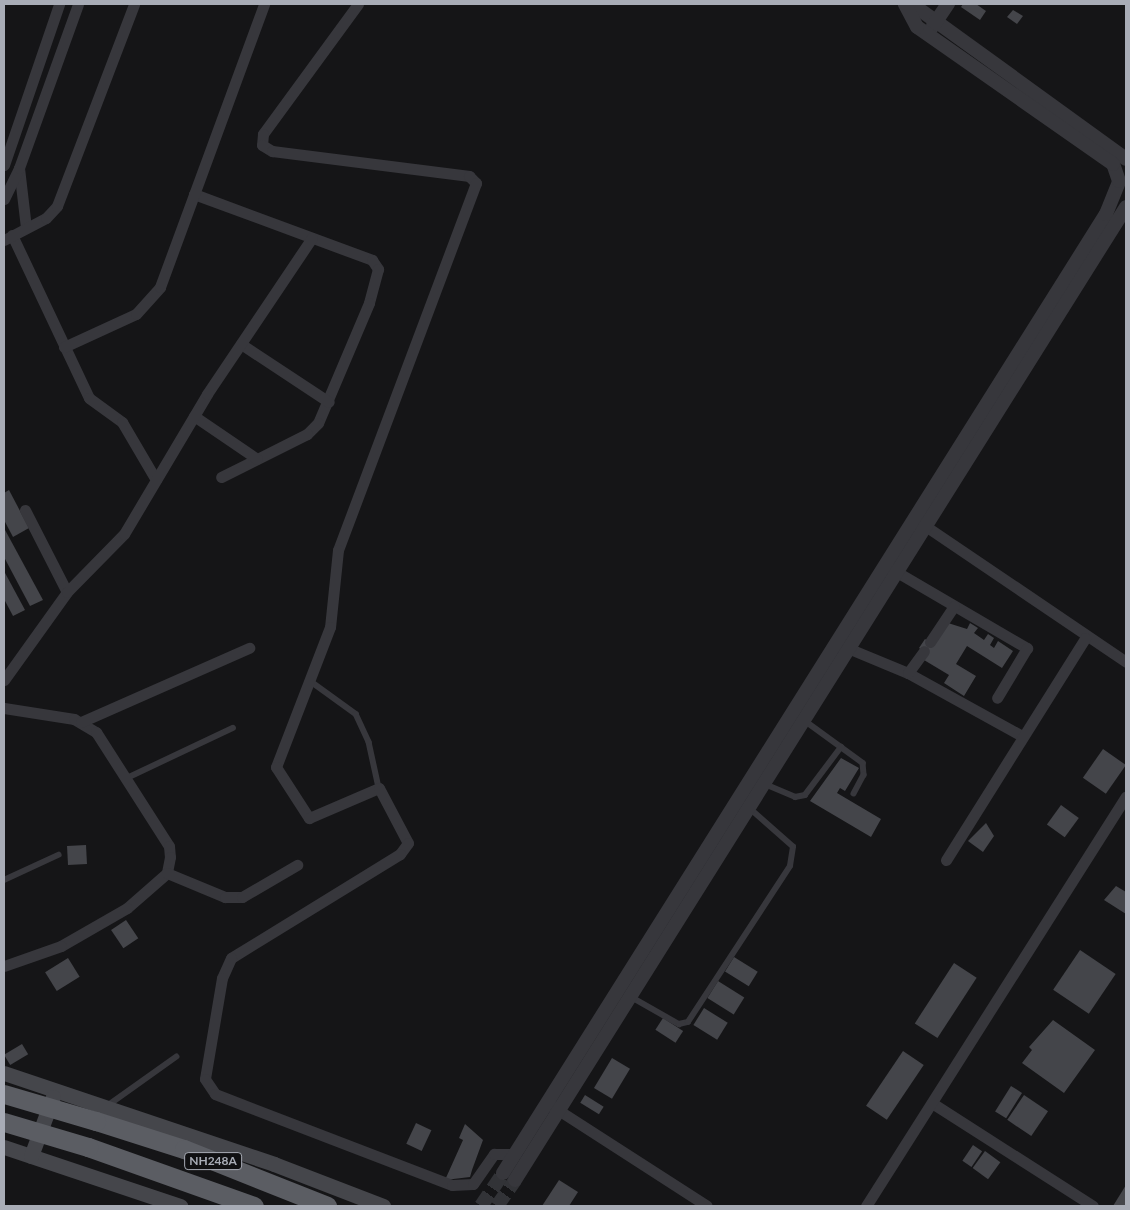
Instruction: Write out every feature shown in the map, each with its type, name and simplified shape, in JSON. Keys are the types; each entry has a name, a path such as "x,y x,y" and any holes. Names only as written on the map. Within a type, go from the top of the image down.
{"highway":[{"name":"NH248A","path":"4,1094 100,1114 327,1206"},
{"name":"NH248A","path":"4,1122 88,1147 254,1206"}],"main road":[{"path":"4,1073 55,1090 100,1114 274,1164 383,1206"},
{"path":"31,1156 55,1090"},
{"path":"4,1147 172,1205"}],"street":[{"path":"4,164 59,4"},
{"path":"4,199 19,168 78,4"},
{"path":"134,4 63,196 53,213 8,237 89,398 122,422 156,480"},
{"path":"64,347 136,314 148,303 168,267 264,4"},
{"path":"358,4 263,134 262,145 272,151 469,176 476,183 338,550 332,619 277,758 280,778 309,818 379,788 406,833 404,850 231,958 222,978 205,1068 208,1088 452,1185 472,1184 494,1154 515,1154"},
{"path":"503,1172 800,717 850,649 928,527 1116,222 1119,181 1113,164 922,31 906,4"},
{"path":"912,4 932,12 1126,159"},
{"path":"922,31 932,12 948,4"},
{"path":"19,168 26,228"},
{"path":"194,194 372,260 378,269 329,402 307,434 221,477"},
{"path":"515,1180 562,1111 750,809 885,564 1126,207"},
{"path":"4,680 67,592 124,534 194,416 312,238"},
{"path":"241,344 329,402"},
{"path":"194,416 257,459"},
{"path":"25,510 67,592"},
{"path":"915,519 1085,638 1126,662"},
{"path":"885,564 1027,648 997,698"},
{"path":"908,673 954,606"},
{"path":"946,860 1085,638"},
{"path":"81,722 250,648"},
{"path":"850,649 908,673 1022,736"},
{"path":"4,708 81,722 102,738 169,846 167,873 127,908 61,946 4,966"},
{"path":"866,1206 1126,797"},
{"path":"167,873 225,897 242,897 297,865"},
{"path":"932,1103 1093,1206"},
{"path":"548,1104 562,1111 707,1206"}],"lane":[{"path":"309,680 356,714 369,742 379,788"},
{"path":"800,717 841,747 865,769 854,794"},
{"path":"127,778 233,728"},
{"path":"765,784 795,796 805,795 841,747"},
{"path":"633,998 679,1024 688,1022 790,866 793,847 750,809"},
{"path":"4,880 58,855"},
{"path":"100,1114 176,1057"}],"building":[{"path":"963,4 976,4 986,11 980,20 961,7"},
{"path":"1013,10 1023,16 1017,24 1007,17"},
{"path":"9,490 29,528 13,537 4,520 4,493"},
{"path":"4,528 43,600 30,606 4,557"},
{"path":"4,571 25,610 13,616 4,599"},
{"path":"948,623 967,629 970,623 978,628 974,633 984,640 988,634 994,638 990,645 994,648 998,641 1013,651 1002,668 967,646 956,664 976,676 964,696 944,683 949,675 924,660 928,654 919,648 925,639 934,645"},
{"path":"1103,749 1126,765 1106,794 1083,778"},
{"path":"841,758 859,768 845,791 840,788 837,793 881,819 871,837 810,801"},
{"path":"1061,805 1079,818 1065,837 1047,824"},
{"path":"986,823 994,836 983,852 968,841"},
{"path":"86,845 87,864 68,865 67,846"},
{"path":"1116,886 1126,892 1126,914 1104,900"},
{"path":"126,920 138,938 123,948 111,930"},
{"path":"1080,950 1116,974 1089,1014 1053,990"},
{"path":"734,957 758,972 749,986 725,971"},
{"path":"68,958 80,977 57,991 45,972"},
{"path":"954,963 977,978 937,1038 915,1023"},
{"path":"718,981 744,997 734,1014 707,998"},
{"path":"704,1008 728,1023 717,1040 693,1025"},
{"path":"663,1018 683,1031 676,1043 655,1030"},
{"path":"1053,1020 1095,1050 1064,1093 1022,1063 1032,1050 1029,1047"},
{"path":"22,1044 28,1054 10,1065 4,1055"},
{"path":"903,1051 924,1065 887,1120 866,1106"},
{"path":"612,1058 630,1069 612,1099 594,1088"},
{"path":"1011,1086 1022,1093 1006,1118 995,1111"},
{"path":"585,1095 604,1107 599,1114 580,1103"},
{"path":"1024,1095 1048,1111 1031,1136 1007,1120"},
{"path":"416,1123 431,1130 422,1151 406,1144"},
{"path":"465,1124 483,1140 470,1177 445,1180 463,1140 459,1138"},
{"path":"973,1145 982,1151 971,1167 962,1161"},
{"path":"985,1151 1000,1162 988,1179 973,1168"},
{"path":"559,1180 578,1192 569,1206 542,1206"},
{"path":"1126,1185 1126,1206 1113,1206"}],"tunnel":[{"path":"481,1206 503,1173"},
{"path":"497,1206 515,1180"}]}
